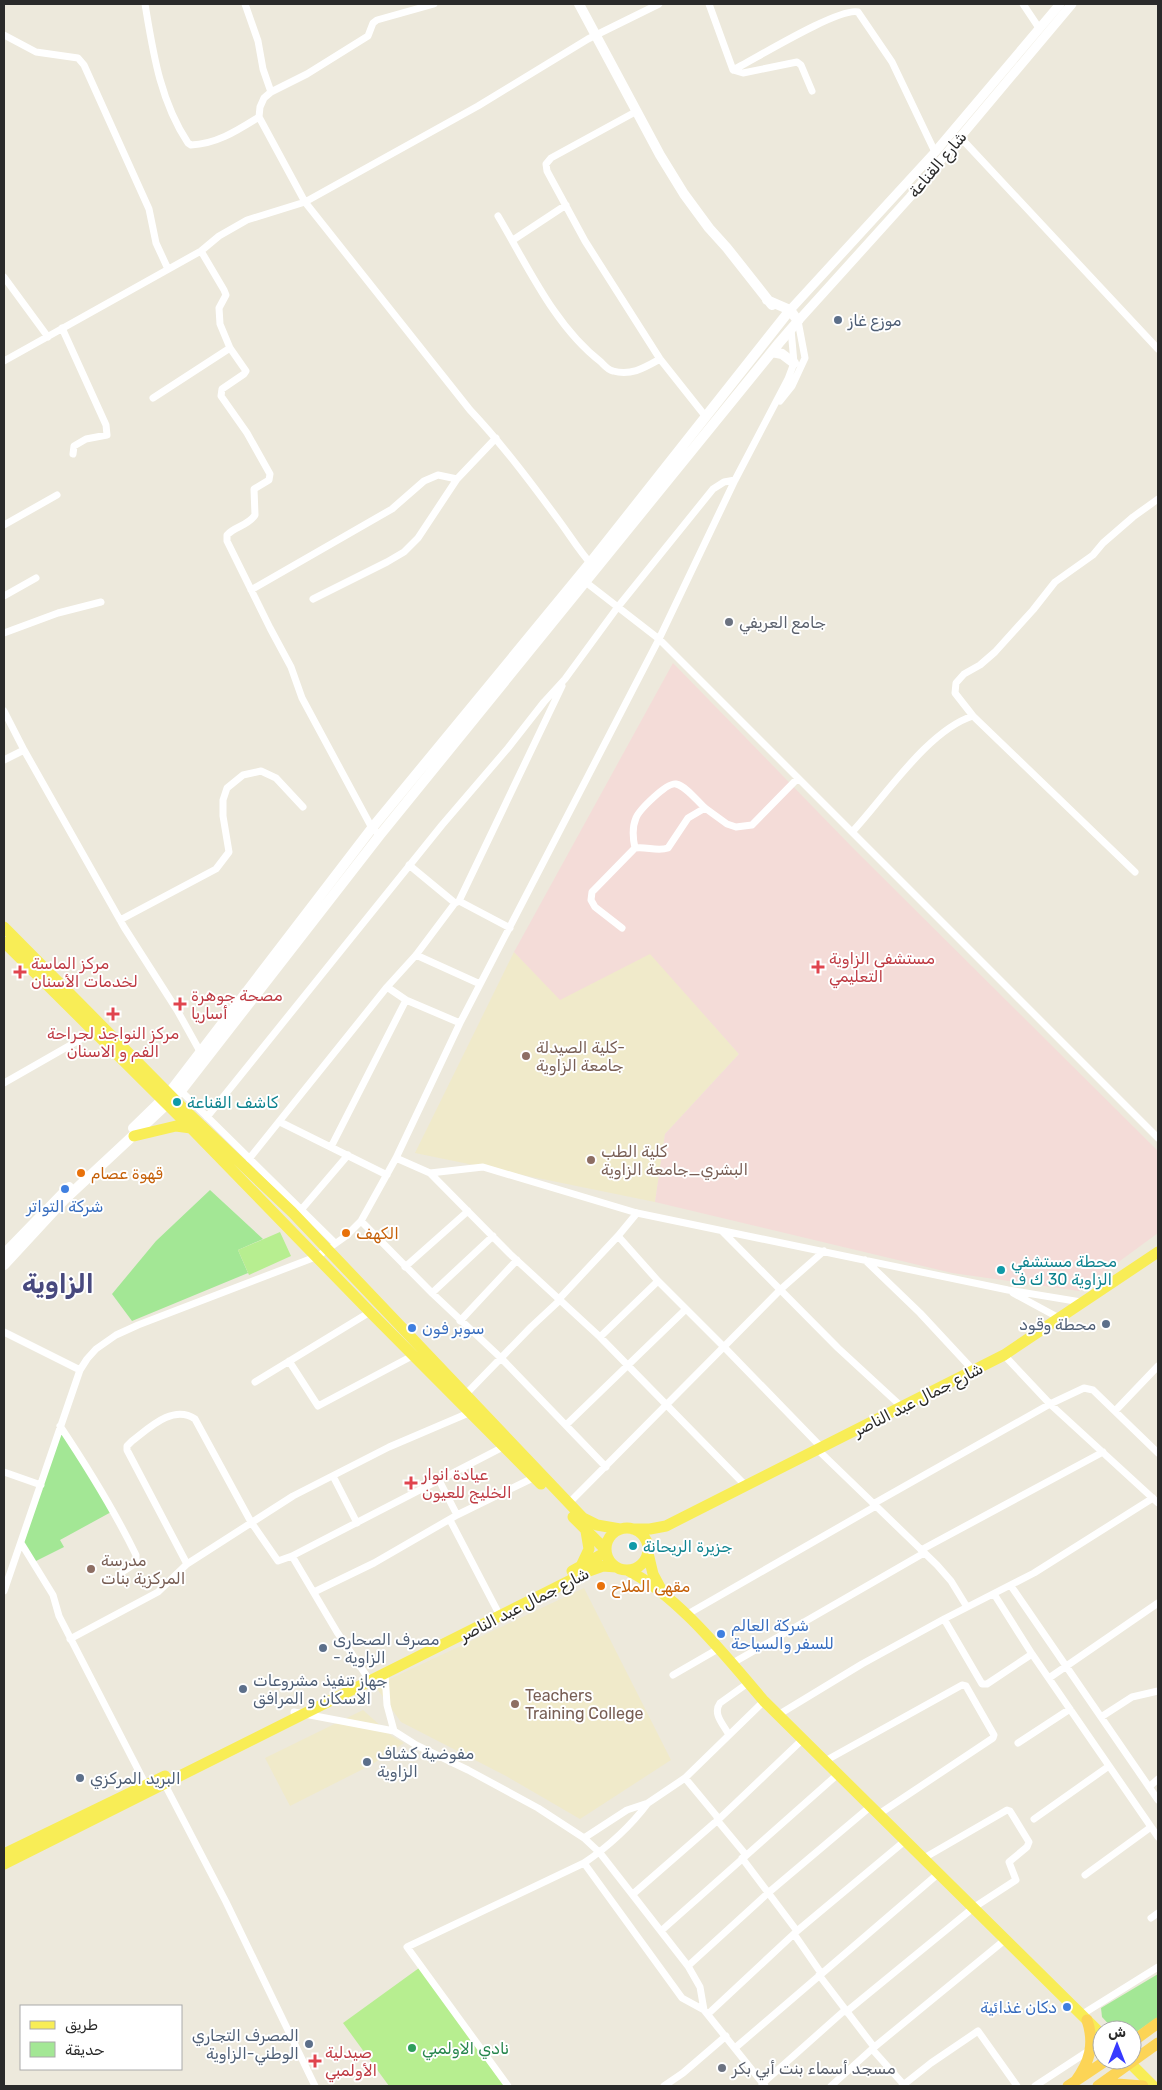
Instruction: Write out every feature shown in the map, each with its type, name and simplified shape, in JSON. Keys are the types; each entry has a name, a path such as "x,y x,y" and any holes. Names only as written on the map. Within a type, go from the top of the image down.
{"highway":[{"path":"1072,2084 1085,2067 1091,2050 1091,2035 1084,2017"},
{"path":"1142,2035 1158,2023"},
{"path":"1142,2053 1158,2043"},
{"path":"1072,2084 1092,2070"},
{"path":"1098,2086 1119,2070"},
{"path":"1102,2086 1116,2084 1143,2086"}],"main road":[{"path":"579,4 660,155 687,198 708,228 727,248 767,300 786,314 795,325 593,566"},
{"path":"4,1254 60,1195 171,1098 200,1051 583,579 786,314"},
{"path":"772,352 782,354 794,363"},
{"path":"4,1265 64,1200 134,1136 205,1061 376,832"},
{"path":"4,927 171,1098 192,1128 327,1250 370,1312 471,1412 606,1551"},
{"path":"4,942 8,953 171,1098 285,1206 589,1522 604,1528 633,1529 644,1536 653,1574 663,1592"},
{"path":"134,1136 176,1126 192,1128"},
{"name":"شارع جمال عبد الناصر","path":"633,1529 650,1529 666,1526 1004,1355 1158,1252"},
{"name":"شارع جمال عبد الناصر","path":"648,1551 656,1536 666,1526"},
{"path":"620,1529 608,1539 606,1551 608,1560 663,1592 718,1649 764,1701 1092,2025"},
{"path":"581,1566 589,1549 586,1531"},
{"name":"شارع جمال عبد الناصر","path":"4,1864 163,1781 368,1679 606,1551"},
{"path":"622,1569 640,1565 648,1551"},
{"name":"شارع جمال عبد الناصر","path":"368,1679 385,1674 589,1571 603,1566 622,1569"},
{"name":"شارع جمال عبد الناصر","path":"4,1854 146,1785 163,1781"},
{"path":"1137,2070 1153,2086"}],"street":[{"path":"145,4 155,64 170,111 188,143 198,145 214,141 234,133 259,116"},
{"path":"245,4 258,41 263,69 271,92"},
{"path":"434,4 376,20 368,36 307,74 271,92 264,98 259,116 305,202 470,410 496,438 593,566"},
{"path":"4,361 201,252 219,236 248,220 305,202 478,106 596,34 659,4"},
{"path":"709,4 733,70"},
{"path":"1024,4 1039,28"},
{"name":"شارع القناعة","path":"786,314 935,152 1060,4"},
{"name":"شارع القناعة","path":"795,325 960,137 1072,4"},
{"path":"733,70 823,22 850,11 858,12 892,62 935,152"},
{"path":"4,35 36,52 78,58 84,65 149,209 156,243 168,269"},
{"path":"733,70 743,73 797,62 801,66 812,91"},
{"path":"637,111 551,158 546,164 547,171 585,241 660,359 706,417"},
{"path":"960,137 1158,348"},
{"path":"513,240 566,205"},
{"path":"498,216 551,307 590,354 611,371 626,373 640,370 660,359"},
{"path":"201,252 226,295 219,313 220,324 230,348 246,371 222,388 221,396 247,433 270,474 269,480 254,489 256,514 252,520 230,531 227,535 230,547 291,667 302,698 376,832"},
{"path":"4,277 48,337"},
{"path":"4,1591 80,1370 96,1349 116,1335 327,1250 346,1236 361,1221 396,1158 460,1023 659,639 735,480 788,379 794,363 795,325"},
{"path":"767,420 792,386 805,358 795,325"},
{"path":"62,328 106,425 107,436 86,439 74,446 73,454"},
{"path":"153,398 230,348"},
{"path":"313,599 404,552 418,538 457,479 496,438"},
{"path":"251,590 392,509 424,480 438,475 457,479"},
{"path":"207,1117 409,865 565,679 617,608 713,489 724,482 735,480"},
{"path":"4,525 57,495"},
{"path":"1134,872 972,716 955,693 956,683 964,674 980,665 995,652 1033,610 1055,582 1092,555 1102,543 1158,499"},
{"path":"4,596 36,578"},
{"path":"583,579 617,608 659,639 1158,1138"},
{"path":"4,633 58,613 101,602"},
{"path":"249,1159 457,902 565,679"},
{"path":"4,711 120,920 177,1010 205,1061"},
{"path":"852,832 940,734 957,722 972,716"},
{"path":"4,760 24,750"},
{"path":"120,920 216,870 223,862 229,852 223,816 223,800 227,788 243,774 261,771 276,778 303,807"},
{"path":"635,848 633,836 636,817 665,786 678,784 705,808 727,824 736,827 752,825 798,778"},
{"path":"622,928 595,907 591,900 592,892 635,848 668,848 688,818 705,808"},
{"path":"409,865 457,902 510,928"},
{"path":"416,955 480,984"},
{"path":"387,987 406,1000 460,1023"},
{"path":"331,1147 406,1000"},
{"path":"4,1083 95,1031"},
{"path":"171,1098 207,1117 301,1210 327,1250"},
{"path":"280,1122 387,1174"},
{"path":"301,1210 348,1155"},
{"path":"396,1158 430,1173 517,1260 600,1337 746,1485"},
{"path":"430,1173 484,1168 637,1213 1008,1290 1084,1303"},
{"path":"405,1267 468,1211"},
{"path":"466,1394 559,1299 637,1213"},
{"path":"361,1221 405,1267 502,1359 606,1467"},
{"path":"722,1231 838,1348 902,1407"},
{"path":"432,1293 493,1236"},
{"path":"618,1236 658,1281 725,1348 874,1505 947,1576 967,1607"},
{"path":"569,1503 725,1348 781,1289 824,1251"},
{"path":"460,1320 517,1260"},
{"path":"865,1260 973,1370"},
{"path":"600,1337 658,1281"},
{"path":"1008,1290 1060,1319"},
{"path":"566,1426 686,1309"},
{"path":"255,1382 370,1312"},
{"path":"4,1332 80,1370"},
{"path":"289,1361 318,1406 414,1355"},
{"path":"778,1715 862,1664 944,1619 1011,1586 1156,1500 1050,1404 1004,1355"},
{"path":"1115,1411 1158,1366"},
{"path":"686,1615 1050,1404 1087,1387 1093,1390 1158,1453"},
{"path":"70,1638 158,1592 188,1564 250,1522 389,1447 471,1412"},
{"path":"188,1564 128,1453 129,1443 149,1427 170,1415 190,1416 195,1420 250,1522 278,1561 292,1556 440,1482 504,1446"},
{"path":"60,1426 114,1511 136,1555 134,1566 119,1574"},
{"path":"731,1664 923,1552 1103,1452"},
{"path":"4,1472 41,1485"},
{"path":"333,1476 357,1523"},
{"path":"314,1592 374,1563 457,1515 535,1477"},
{"path":"440,1482 457,1515"},
{"path":"450,1520 497,1610"},
{"path":"21,1543 52,1595 59,1616 146,1785"},
{"path":"292,1556 337,1632 368,1679"},
{"path":"1011,1586 1158,1800"},
{"path":"994,1594 1032,1654 1158,1837"},
{"path":"1049,1678 1158,1603"},
{"path":"944,1619 982,1684 988,1684 1032,1654"},
{"path":"673,1675 718,1649"},
{"path":"385,1674 387,1705 394,1731"},
{"path":"729,1735 716,1713 716,1708 748,1683"},
{"path":"688,1966 768,1893 875,1810 993,1738 994,1735 966,1686 962,1685 825,1761"},
{"path":"1101,1717 1132,1697 1158,1690"},
{"path":"584,1838 621,1813 648,1803 685,1778 764,1701"},
{"path":"1018,1743 1070,1709"},
{"path":"299,1714 394,1731 416,1745 518,1796 584,1838 600,1852 688,1966 700,1987 706,2012"},
{"path":"633,1894 718,1820 803,1739"},
{"path":"1034,1819 1109,1766"},
{"path":"662,1931 838,1774"},
{"path":"685,1778 744,1857 846,2011 904,2086 938,2058 978,2031 1017,2086"},
{"path":"1149,1787 1158,1779"},
{"path":"163,1781 226,1902 315,2086"},
{"path":"508,2086 407,1947 584,1863 600,1852 626,1829 648,1803"},
{"path":"584,1863 682,1998 706,2012 764,2085 846,2011 973,1908 1016,1879 1009,1862 1027,1847 1028,1842 1010,1811 924,1858"},
{"path":"1085,1875 1151,1827"},
{"path":"706,2012 906,1840"},
{"path":"735,2048 939,1873"},
{"path":"1151,1918 1158,1913"},
{"path":"831,2086 873,2048 1006,1939"},
{"path":"1084,2017 1158,1967"},
{"path":"664,2086 683,2073 726,2036"},
{"path":"1035,2086 1091,2050"}],"shaded area":[{"name":"مستشفى الزاوية التعليمي","path":"673,663 853,848 1158,1151 1158,1233 1079,1291 952,1273 655,1202 665,1134 739,1054 650,954 560,1000 514,952"},
{"path":"514,952 560,999 650,953 739,1054 665,1134 655,1202 415,1153"},
{"name":"Teachers Training College","path":"584,1588 671,1760 580,1819 506,1776 401,1722 375,1686"},
{"path":"363,1710 392,1736 404,1743 371,1765 290,1806 265,1758"}],"green space":[{"path":"210,1190 263,1239 238,1250 248,1273 132,1321 112,1294 156,1241"},
{"path":"280,1232 291,1256 249,1275 238,1250"},
{"path":"60,1426 113,1511 60,1540 64,1547 34,1562 22,1543"},
{"path":"419,1968 506,2086 389,2086 343,2023"},
{"path":"1158,1974 1158,2017 1142,2028 1142,2020 1105,2020 1102,2017 1101,2008"}],"place":[{"name":"موزع غاز","path":"838,320"},
{"name":"جامع العريفي","path":"729,622"},
{"name":"مستشفى الزاوية التعليمي","path":"818,967"},
{"name":"مركز الماسة لخدمات الأسنان","path":"20,972"},
{"name":"مصحة جوهرة أساريا","path":"180,1004"},
{"name":"مركز النواجذ لجراحة الفم و الاسنان","path":"113,1014"},
{"name":"كلية الصيدلة- جامعة الزاوية","path":"526,1056"},
{"name":"كاشف القناعة","path":"177,1102"},
{"name":"كلية الطب البشري_جامعة الزاوية","path":"591,1160"},
{"name":"قهوة عصام","path":"81,1173"},
{"name":"شركة التواتر","path":"65,1189"},
{"name":"الكهف","path":"346,1233"},
{"name":"محطة مستشفي الزاوية 30 ك ف","path":"1001,1270"},
{"name":"محطة وقود","path":"1106,1324"},
{"name":"سوبر فون","path":"412,1328"},
{"name":"عيادة انوار الخليج للعيون","path":"411,1483"},
{"name":"جزيرة الريحانة","path":"633,1546"},
{"name":"مدرسة المركزية بنات","path":"91,1569"},
{"name":"مقهى الملاح","path":"601,1586"},
{"name":"شركة العالم للسفر والسياحة","path":"721,1634"},
{"name":"مصرف الصحارى - الزاوية","path":"323,1648"},
{"name":"جهاز تنفيذ مشروعات الاسكان و المرافق","path":"243,1689"},
{"name":"Teachers Training College","path":"515,1704"},
{"name":"مفوضية كشاف الزاوية","path":"367,1762"},
{"name":"البريد المركزي","path":"80,1778"},
{"name":"دكان غذائية","path":"1067,2007"},
{"name":"المصرف التجاري الوطني-الزاوية","path":"309,2044"},
{"name":"نادي الاولمبي","path":"412,2048"},
{"name":"صيدلية الأولمبي","path":"315,2061"},
{"name":"مسجد أسماء بنت أبي بكر","path":"722,2068"}],"district":[{"name":"الزاوية","path":"58,1284"}]}
